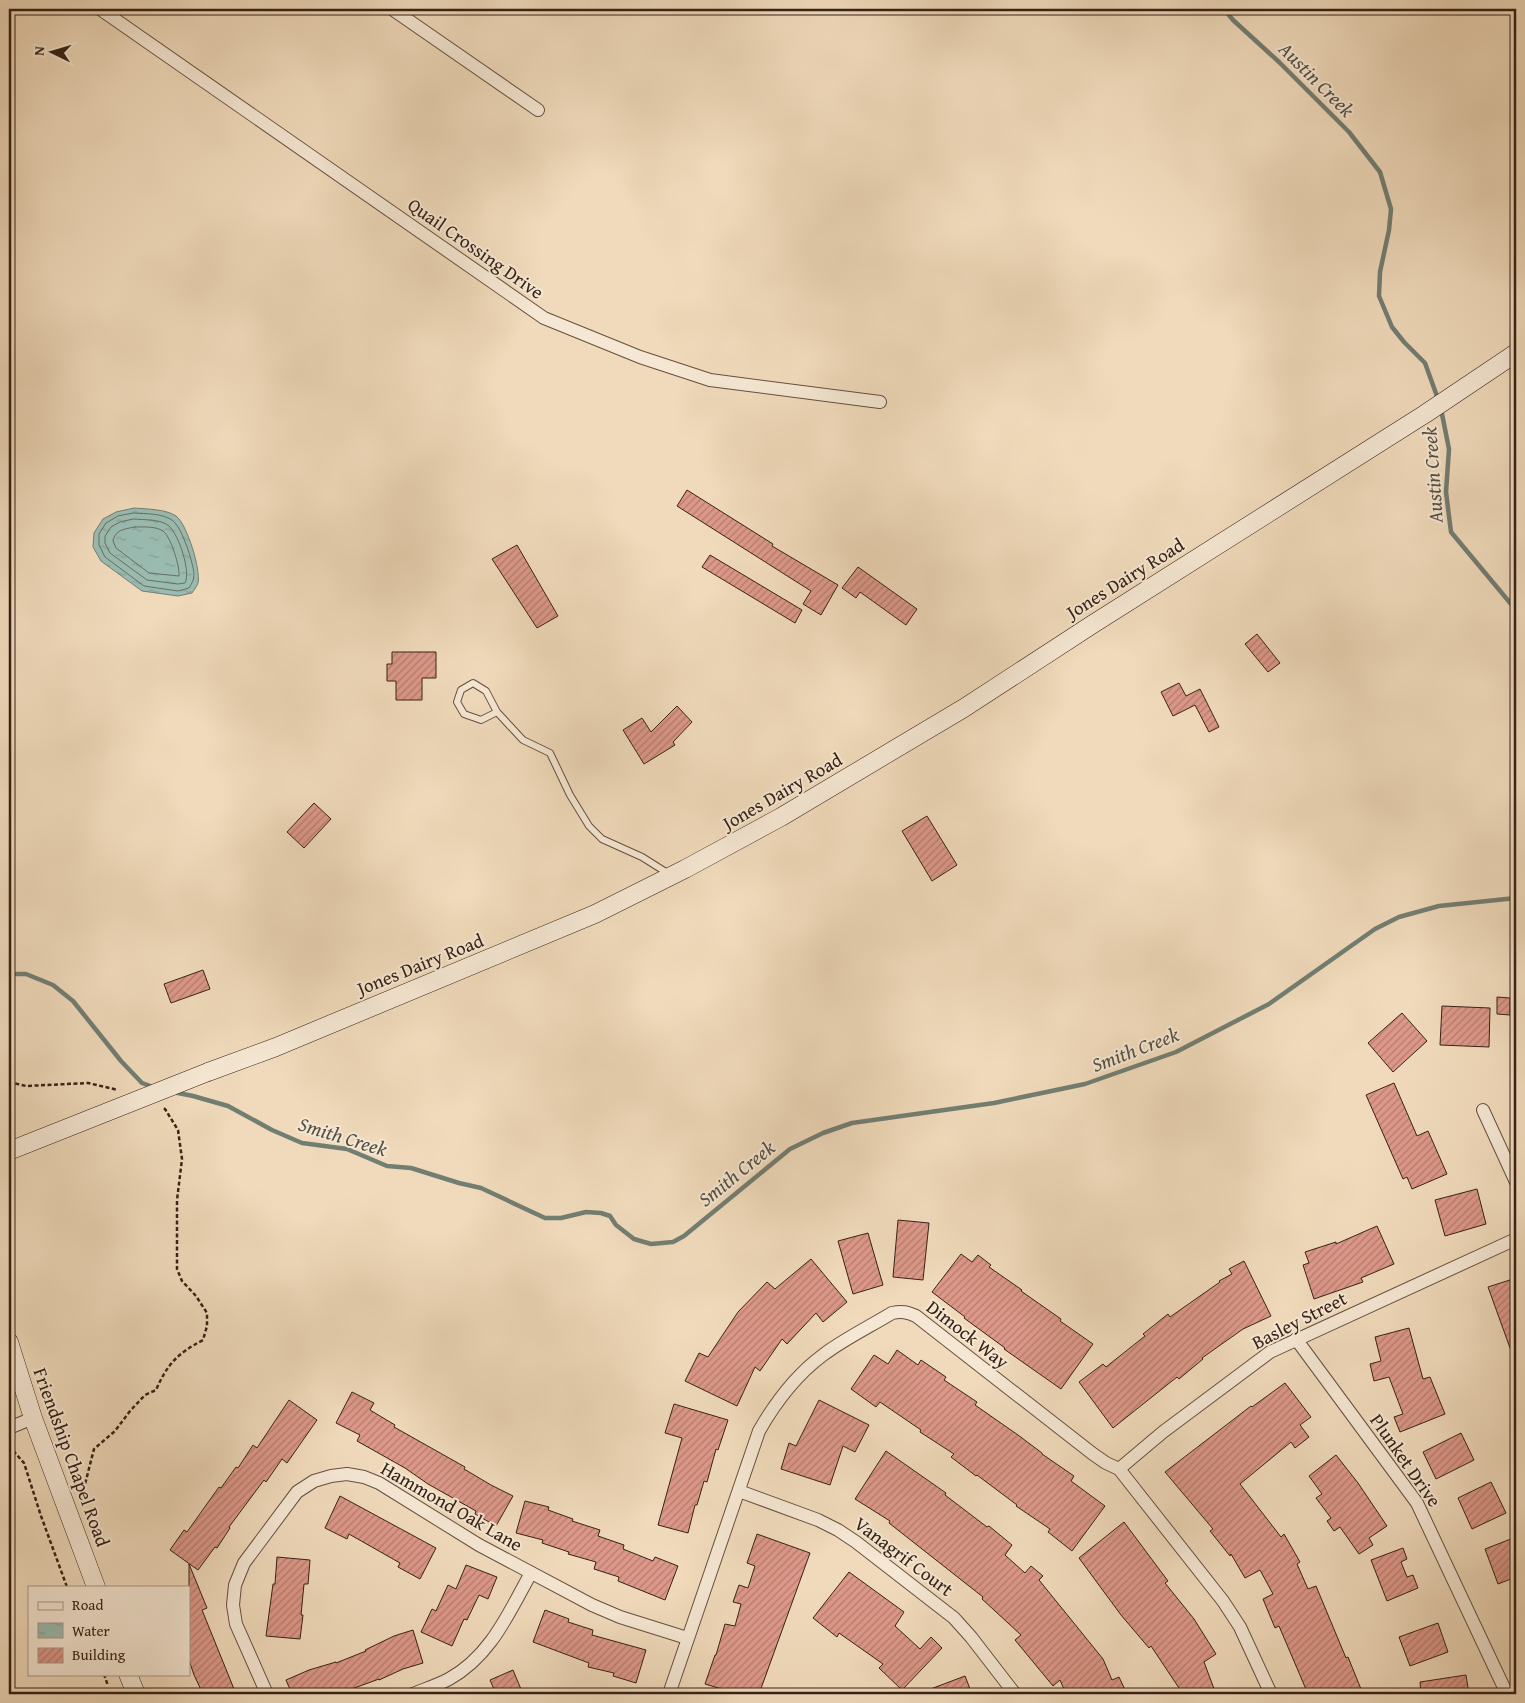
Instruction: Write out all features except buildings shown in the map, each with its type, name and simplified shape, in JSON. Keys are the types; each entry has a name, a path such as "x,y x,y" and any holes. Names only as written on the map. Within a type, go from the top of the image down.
{"street":[{"name":"Quail Crossing Drive","path":"100,9 544,318 640,357 710,380 880,402"},
{"path":"392,9 538,110"},
{"name":"Jones Dairy Road","path":"9,1151 276,1046 595,914 672,876 781,817 964,708 1093,624 1432,410 1516,352"},
{"path":"1484,1110 1516,1182"},
{"name":"Basley Street","path":"1119,1469 1163,1432 1270,1352 1516,1240"},
{"name":"Dimock Way","path":"668,1694 759,1431 773,1406 821,1356 892,1313 900,1311 916,1316 1093,1454 1119,1469 1223,1601 1240,1627 1271,1694"},
{"name":"Plunket Drive","path":"1296,1339 1417,1503 1507,1694"},
{"name":"Friendship Chapel Road","path":"9,1342 33,1418 96,1586"},
{"path":"9,1428 33,1418"},
{"name":"Hammond Oak Lane","path":"267,1694 236,1624 233,1605 235,1585 244,1563 297,1492 314,1480 331,1476 347,1474 364,1477 379,1483 479,1545 592,1605 620,1617 687,1638"},
{"name":"Vanagrif Court","path":"739,1491 818,1520 856,1542 954,1618 1015,1694"},
{"path":"414,1694 449,1679 482,1654 496,1636 531,1573"}],"lane":[{"path":"497,712 481,720 464,714 457,702 461,690 473,683 486,691 497,712 523,740 550,753 570,796 589,826 602,839 642,857 672,876"}],"path":[{"path":"9,1082 26,1086 88,1083 120,1090"},
{"path":"82,1496 94,1449 115,1430 130,1410 145,1395 156,1390 176,1357 203,1340 206,1326 207,1313 196,1296 182,1281 177,1268 176,1200 182,1159 178,1130 166,1109 156,1105"},
{"path":"9,1446 24,1463 67,1586"},
{"path":"105,1676 108,1686"}],"water":[{"path":"134,508 167,512 176,516 180,521 189,537 197,568 198,583 192,593 178,596 142,591 101,561 93,547 94,533 103,519 116,512"}],"waterway":[{"name":"Austin Creek","path":"1224,9 1233,20 1279,62 1349,132 1380,172 1391,209 1389,230 1380,272 1379,296 1392,327 1425,363 1438,399"},
{"name":"Austin Creek","path":"1441,409 1449,449 1446,492 1451,532 1516,610"},
{"name":"Smith Creek","path":"173,1092 228,1106 272,1130 302,1143 347,1149 387,1166 411,1168 481,1188 545,1218 561,1218 586,1212 601,1213 610,1216 616,1225 634,1239 651,1244 673,1242 684,1236 790,1149 823,1133 852,1123 994,1103 1085,1084 1176,1052 1269,1004 1375,929 1399,917 1439,906 1516,898"},
{"name":"Smith Creek","path":"9,974 26,974 53,985 73,1001 121,1061 142,1083 153,1087"}]}
